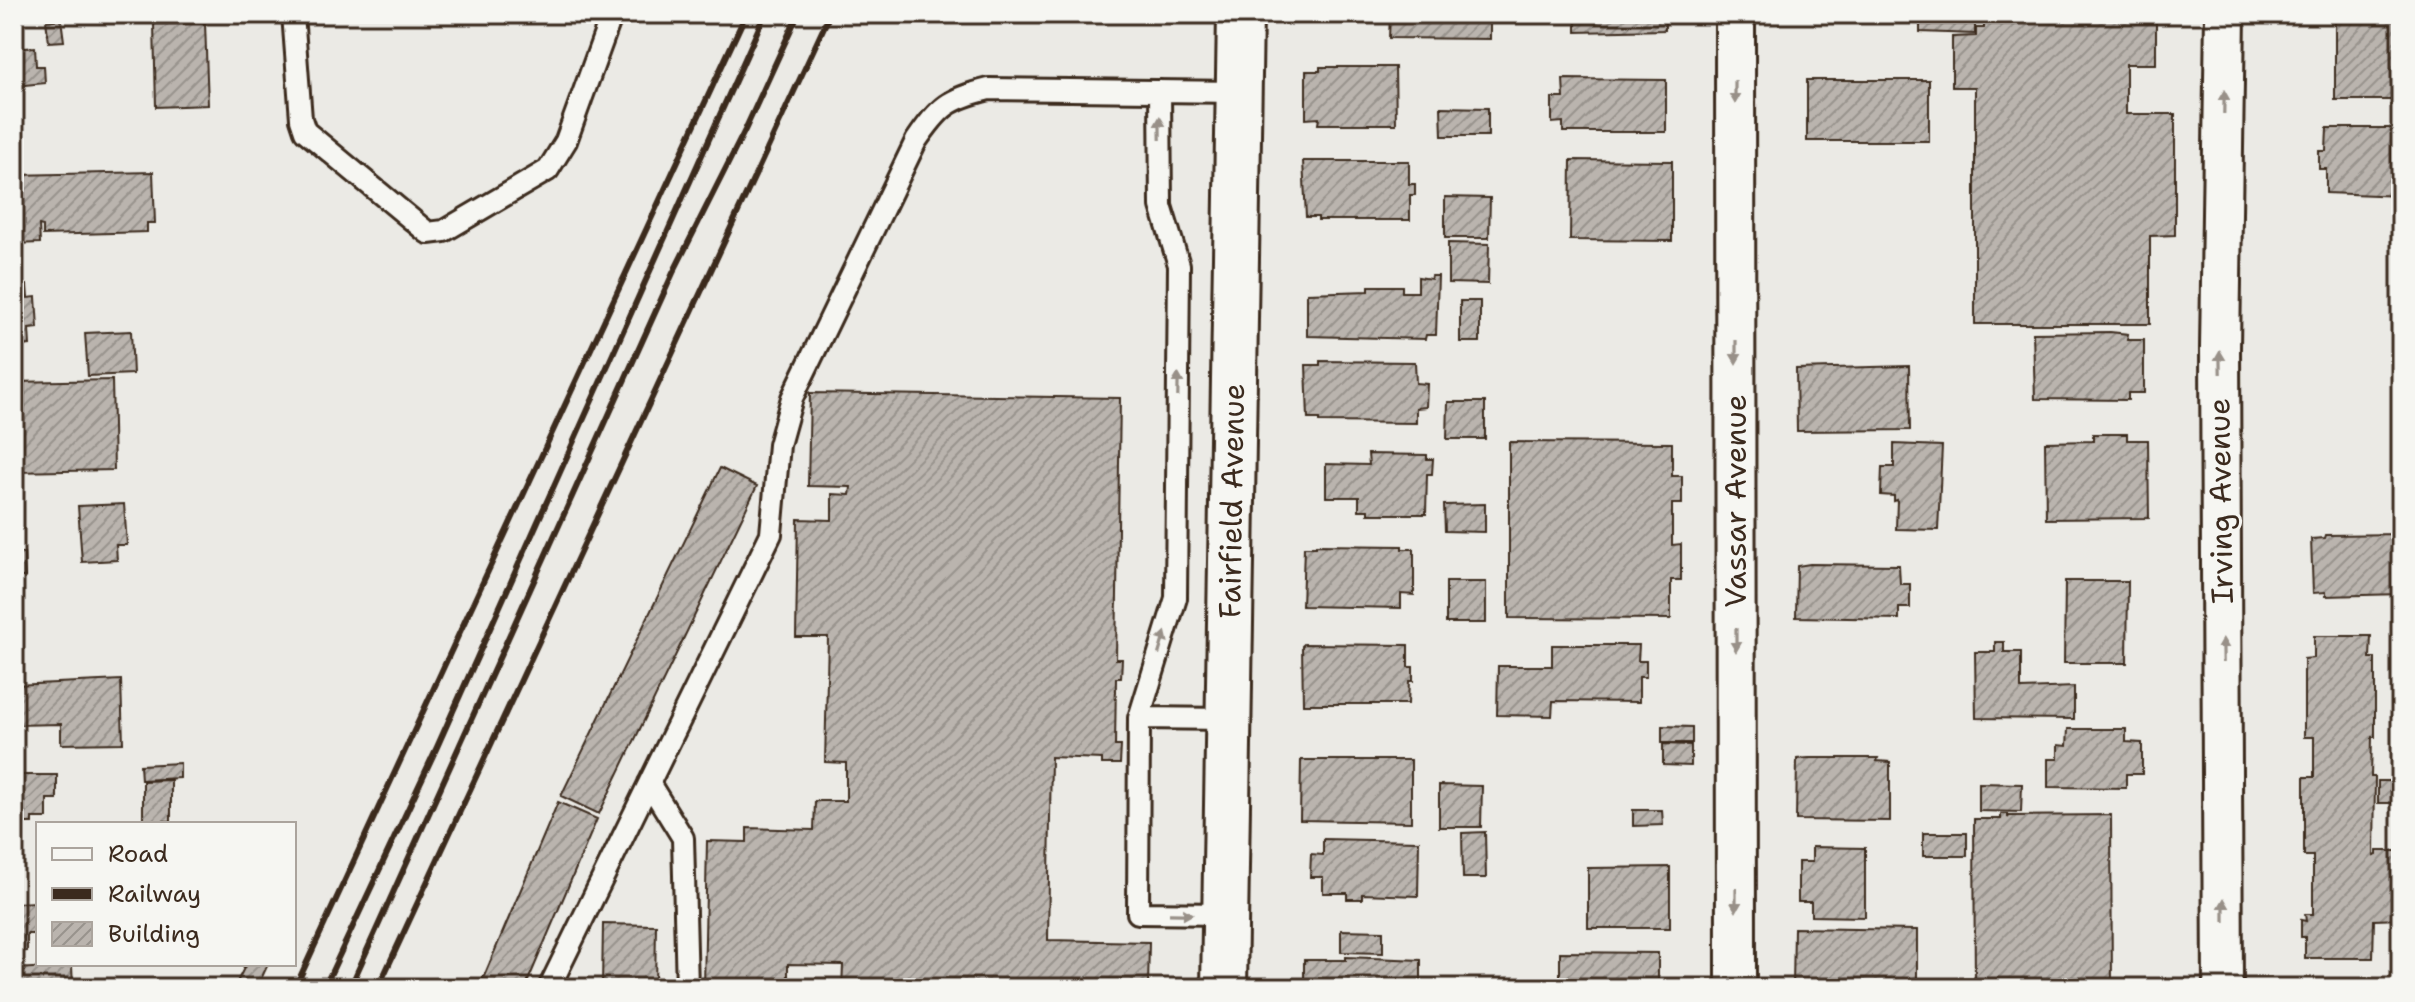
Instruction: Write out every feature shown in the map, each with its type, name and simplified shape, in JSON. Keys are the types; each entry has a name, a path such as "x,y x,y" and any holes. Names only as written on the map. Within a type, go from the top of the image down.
{"main road":[{"name":"Fairfield Avenue","path":"1224,988 1240,14"}],"street":[{"name":"Vassar Avenue","path":"1735,14 1736,988"},
{"name":"Irving Avenue","path":"2223,988 2220,348 2225,14"}],"lane":[{"path":"293,14 301,119 305,131 428,233 444,231 548,170 566,141 612,14"},
{"path":"549,988 771,534 779,445 792,398 916,141 936,112 961,96 989,89 1239,92"},
{"path":"1160,91 1161,206 1179,265 1176,598 1139,718 1138,913 1225,914"},
{"path":"1139,718 1228,719"},
{"path":"649,783 683,838 687,988"}],"building":[{"path":"1390,14 1490,14 1490,39 1389,38"},
{"path":"1576,14 1665,14 1665,30 1576,32"},
{"path":"1920,14 1975,14 1975,34 1920,32"},
{"path":"1984,14 2156,14 2156,64 2126,64 2126,114 2175,114 2175,235 2150,236 2150,324 1975,324 1975,87 1952,87 1952,37 1976,36 1976,28 1984,28"},
{"path":"2335,14 2401,14 2401,100 2335,100"},
{"path":"61,19 64,41 49,42 46,21"},
{"path":"205,23 208,105 156,107 154,24"},
{"path":"35,47 36,66 44,66 45,83 14,86 14,49"},
{"path":"1320,67 1395,67 1396,124 1318,124 1319,118 1306,119 1306,71 1320,71"},
{"path":"1563,79 1666,80 1666,132 1563,132 1563,122 1552,123 1552,98 1564,98"},
{"path":"1807,80 1929,80 1929,141 1807,141"},
{"path":"1441,107 1488,108 1488,136 1442,136"},
{"path":"2327,128 2392,128 2392,176 2401,176 2401,196 2326,193 2326,169 2319,169 2319,151 2326,151"},
{"path":"1571,160 1672,161 1672,241 1570,240"},
{"path":"1303,161 1409,161 1409,184 1415,184 1415,195 1410,195 1410,220 1318,220 1318,217 1306,217"},
{"path":"153,172 155,223 147,223 147,232 43,235 43,226 39,225 40,243 14,244 14,175"},
{"path":"1445,197 1490,198 1489,238 1445,238"},
{"path":"1448,243 1489,244 1488,284 1448,283"},
{"path":"14,268 17,268 18,285 27,285 28,298 36,297 38,328 29,329 30,345 21,346 18,359 14,359"},
{"path":"1438,276 1436,335 1426,335 1425,339 1307,336 1307,293 1369,291 1369,286 1402,286 1402,292 1418,292 1418,277 1431,279"},
{"path":"1460,301 1480,301 1480,342 1460,342"},
{"path":"131,331 133,374 88,376 85,333"},
{"path":"2033,333 2128,334 2127,340 2144,340 2144,393 2128,393 2128,400 2035,399"},
{"path":"1320,361 1415,362 1416,383 1427,384 1426,407 1416,408 1416,423 1319,422 1319,419 1308,419 1306,365 1320,365"},
{"path":"1909,366 1910,430 1797,431 1796,369"},
{"path":"112,380 114,470 14,472 14,382"},
{"path":"810,393 1120,398 1116,659 1122,659 1121,678 1116,678 1115,746 1121,746 1120,764 1102,764 1102,759 1051,757 1048,940 1149,942 1148,988 842,988 843,965 788,964 788,988 704,988 707,841 747,842 747,828 814,830 815,801 846,801 846,763 825,762 828,637 796,637 798,519 832,520 832,494 850,495 851,487 808,486"},
{"path":"1448,402 1485,402 1485,439 1447,439"},
{"path":"2093,434 2127,434 2127,440 2148,440 2149,518 2046,519 2045,442 2093,441"},
{"path":"1509,442 1672,443 1672,476 1682,476 1682,504 1672,504 1672,545 1681,544 1681,580 1671,580 1671,619 1509,618"},
{"path":"1894,444 1942,446 1938,530 1896,529 1897,500 1894,501 1894,496 1881,495 1882,467 1894,467"},
{"path":"1368,454 1427,455 1427,459 1433,459 1432,474 1427,474 1426,514 1368,514 1368,510 1359,510 1359,497 1326,497 1326,464 1369,465"},
{"path":"720,468 757,486 599,814 561,796"},
{"path":"124,504 127,545 116,545 117,560 82,562 78,506"},
{"path":"1485,504 1485,532 1445,531 1444,505"},
{"path":"2401,534 2401,594 2326,596 2326,592 2313,593 2311,539 2325,538 2326,535"},
{"path":"1402,546 1402,549 1414,549 1414,595 1401,594 1401,608 1302,606 1304,547"},
{"path":"14,553 24,553 25,577 14,577"},
{"path":"1899,565 1900,584 1910,584 1910,608 1899,608 1899,619 1796,617 1797,566"},
{"path":"2065,581 2128,581 2127,663 2064,663"},
{"path":"1446,582 1486,582 1486,623 1446,623"},
{"path":"2314,636 2371,636 2370,658 2375,658 2375,737 2372,737 2371,777 2375,777 2374,856 2377,851 2401,851 2401,919 2374,920 2373,958 2305,958 2305,937 2301,937 2301,920 2306,921 2305,914 2313,914 2313,856 2304,856 2304,777 2314,777 2314,737 2304,737 2304,659 2314,658"},
{"path":"1995,642 2004,642 2004,652 2021,652 2021,689 2074,687 2074,719 1976,718 1975,652 1995,652"},
{"path":"1304,644 1408,645 1408,667 1413,667 1413,681 1409,681 1408,704 1303,704"},
{"path":"1552,645 1639,645 1638,661 1646,661 1646,677 1639,677 1639,702 1553,701 1552,716 1497,715 1498,666 1552,666"},
{"path":"121,680 123,743 61,744 61,724 14,725 14,685"},
{"path":"1662,726 1692,727 1692,743 1662,743"},
{"path":"2068,729 2126,729 2126,742 2142,743 2142,774 2126,774 2126,788 2048,787 2048,759 2058,759 2058,745 2067,746"},
{"path":"1663,744 1691,745 1691,766 1663,765"},
{"path":"1878,758 1877,761 1890,762 1890,821 1796,820 1797,759"},
{"path":"1301,760 1411,760 1411,822 1300,820"},
{"path":"180,763 180,778 141,780 140,765"},
{"path":"14,775 57,775 57,799 47,799 47,818 32,818 32,823 14,823"},
{"path":"171,780 171,821 143,821 143,781"},
{"path":"2378,781 2400,781 2400,803 2378,803"},
{"path":"1979,783 2022,784 2021,812 1979,811"},
{"path":"1439,785 1482,786 1481,827 1439,827"},
{"path":"558,802 597,819 525,988 479,988"},
{"path":"1633,810 1662,810 1663,825 1633,826"},
{"path":"2008,813 2008,818 2111,815 2112,988 1975,988 1974,819 2001,819 2001,814"},
{"path":"1485,832 1486,878 1463,878 1462,833"},
{"path":"1923,833 1967,833 1967,856 1923,856"},
{"path":"1323,839 1419,841 1418,896 1362,894 1362,899 1347,899 1347,893 1323,893 1323,877 1310,877 1311,854 1323,855"},
{"path":"1812,847 1865,848 1865,917 1811,916 1811,902 1798,902 1798,862 1812,862"},
{"path":"1670,867 1670,928 1588,928 1588,868"},
{"path":"36,902 36,934 27,934 27,951 14,952 14,903"},
{"path":"603,924 656,925 655,988 602,988"},
{"path":"1794,928 1917,930 1917,988 1793,988"},
{"path":"1341,930 1383,931 1383,953 1341,952"},
{"path":"1560,952 1658,953 1658,988 1560,988"},
{"path":"1346,957 1421,960 1421,988 1304,988 1304,960 1346,960"},
{"path":"72,966 73,988 14,988 14,969"},
{"path":"245,966 267,966 257,988 234,988"}],"railway":[{"path":"295,988 746,14"},
{"path":"324,988 437,747 765,14"},
{"path":"350,988 673,273 745,130 798,14"},
{"path":"378,988 830,14"}]}
